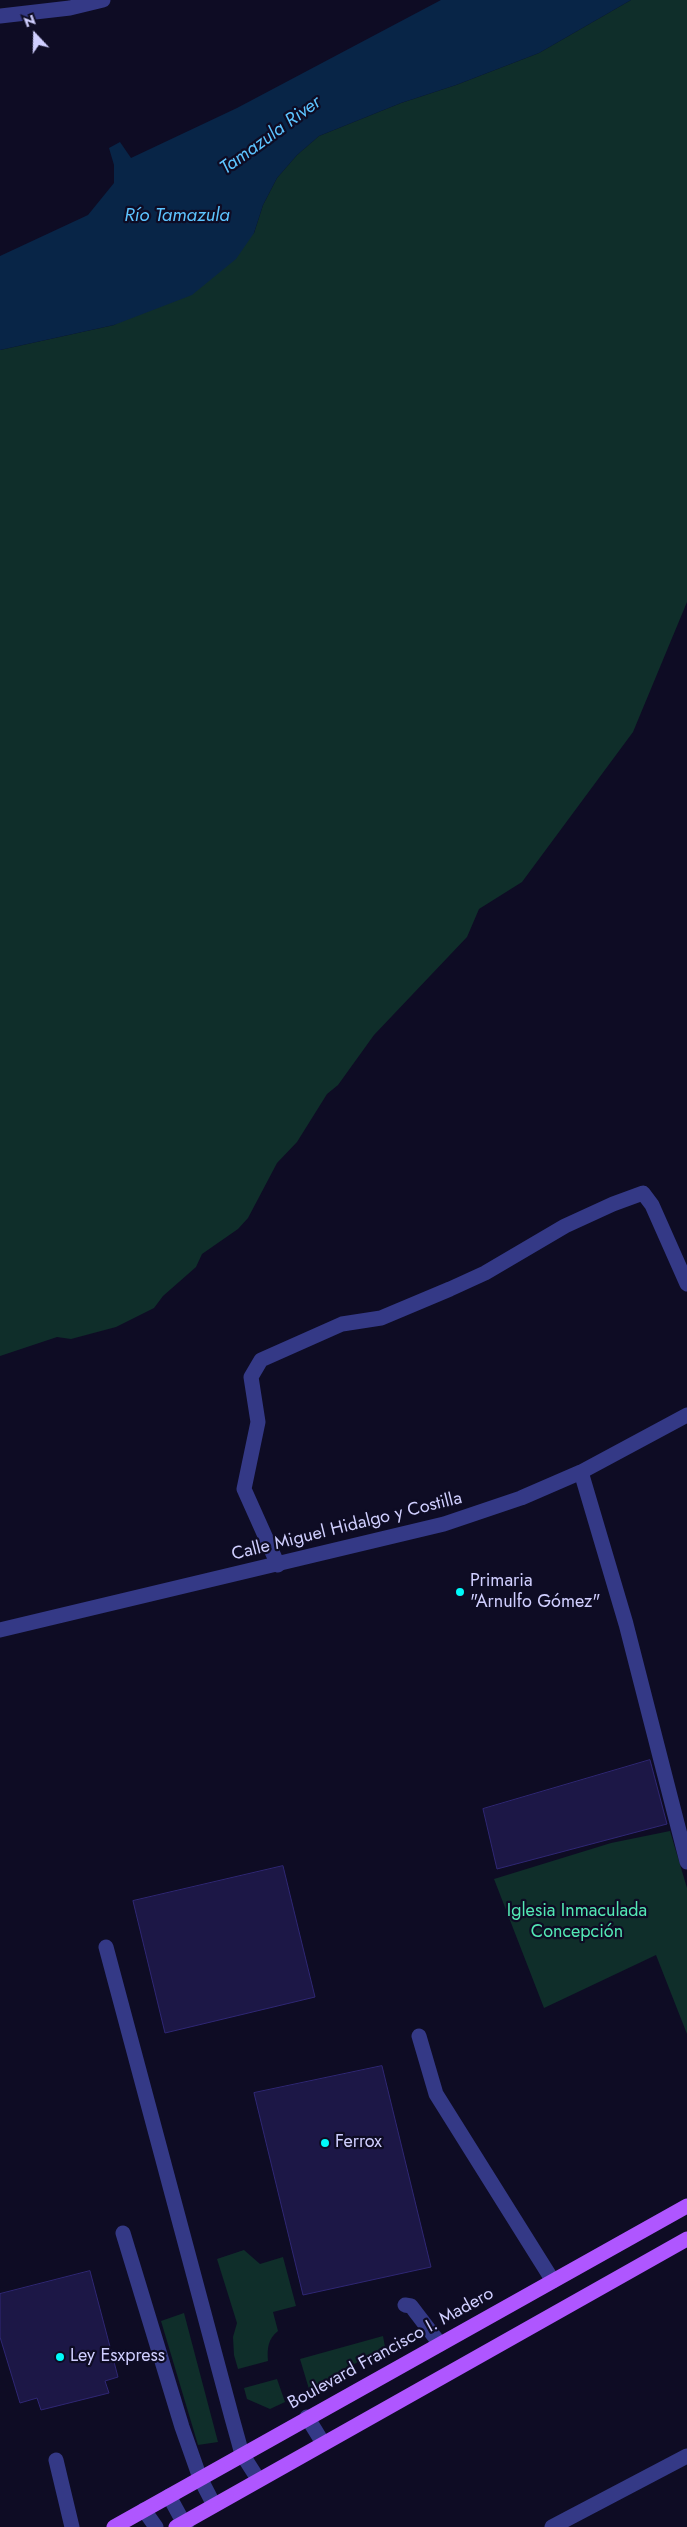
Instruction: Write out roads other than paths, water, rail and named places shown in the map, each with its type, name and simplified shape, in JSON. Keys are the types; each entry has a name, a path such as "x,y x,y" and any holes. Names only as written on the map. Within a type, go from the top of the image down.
{"main road":[{"name":"Boulevard Francisco I. Madero","path":"114,2527 307,2417 687,2206"},
{"path":"182,2526 258,2479 687,2239"}],"street":[{"path":"0,16 70,8 103,0"},
{"path":"278,1565 244,1489 258,1422 251,1378 261,1360 342,1324 381,1318 450,1289 485,1273 565,1226 612,1204 643,1194 652,1204 687,1284"},
{"name":"Calle Miguel Hidalgo y Costilla","path":"0,1630 444,1524 521,1498 581,1472 687,1415"},
{"path":"581,1472 626,1624 687,1862"},
{"path":"106,1947 242,2454 258,2479"},
{"path":"418,2036 436,2094 553,2281"},
{"path":"123,2232 200,2478 214,2505"},
{"path":"405,2305 411,2306 440,2344"},
{"path":"307,2417 323,2443"},
{"path":"552,2527 687,2456"},
{"path":"56,2460 72,2527"},
{"path":"169,2496 182,2526"},
{"path":"144,2510 156,2527"}],"water":[{"name":"Río Tamazula","path":"441,0 631,0 539,53 456,85 401,103 319,136 297,155 277,178 263,205 254,233 236,259 192,295 114,325 0,350 0,256 88,215 114,183 114,165 109,148 120,142 131,158 237,108"}],"place":[{"name":"Primaria \"Arnulfo Gómez\"","path":"460,1592"},
{"name":"Ferrox","path":"325,2143"},
{"name":"Ley Esxpress","path":"60,2357"}],"water label":[{"name":"Tamazula River","path":"271,136"}],"park label":[{"name":"Iglesia Inmaculada Concepción","path":"577,1922"}]}
